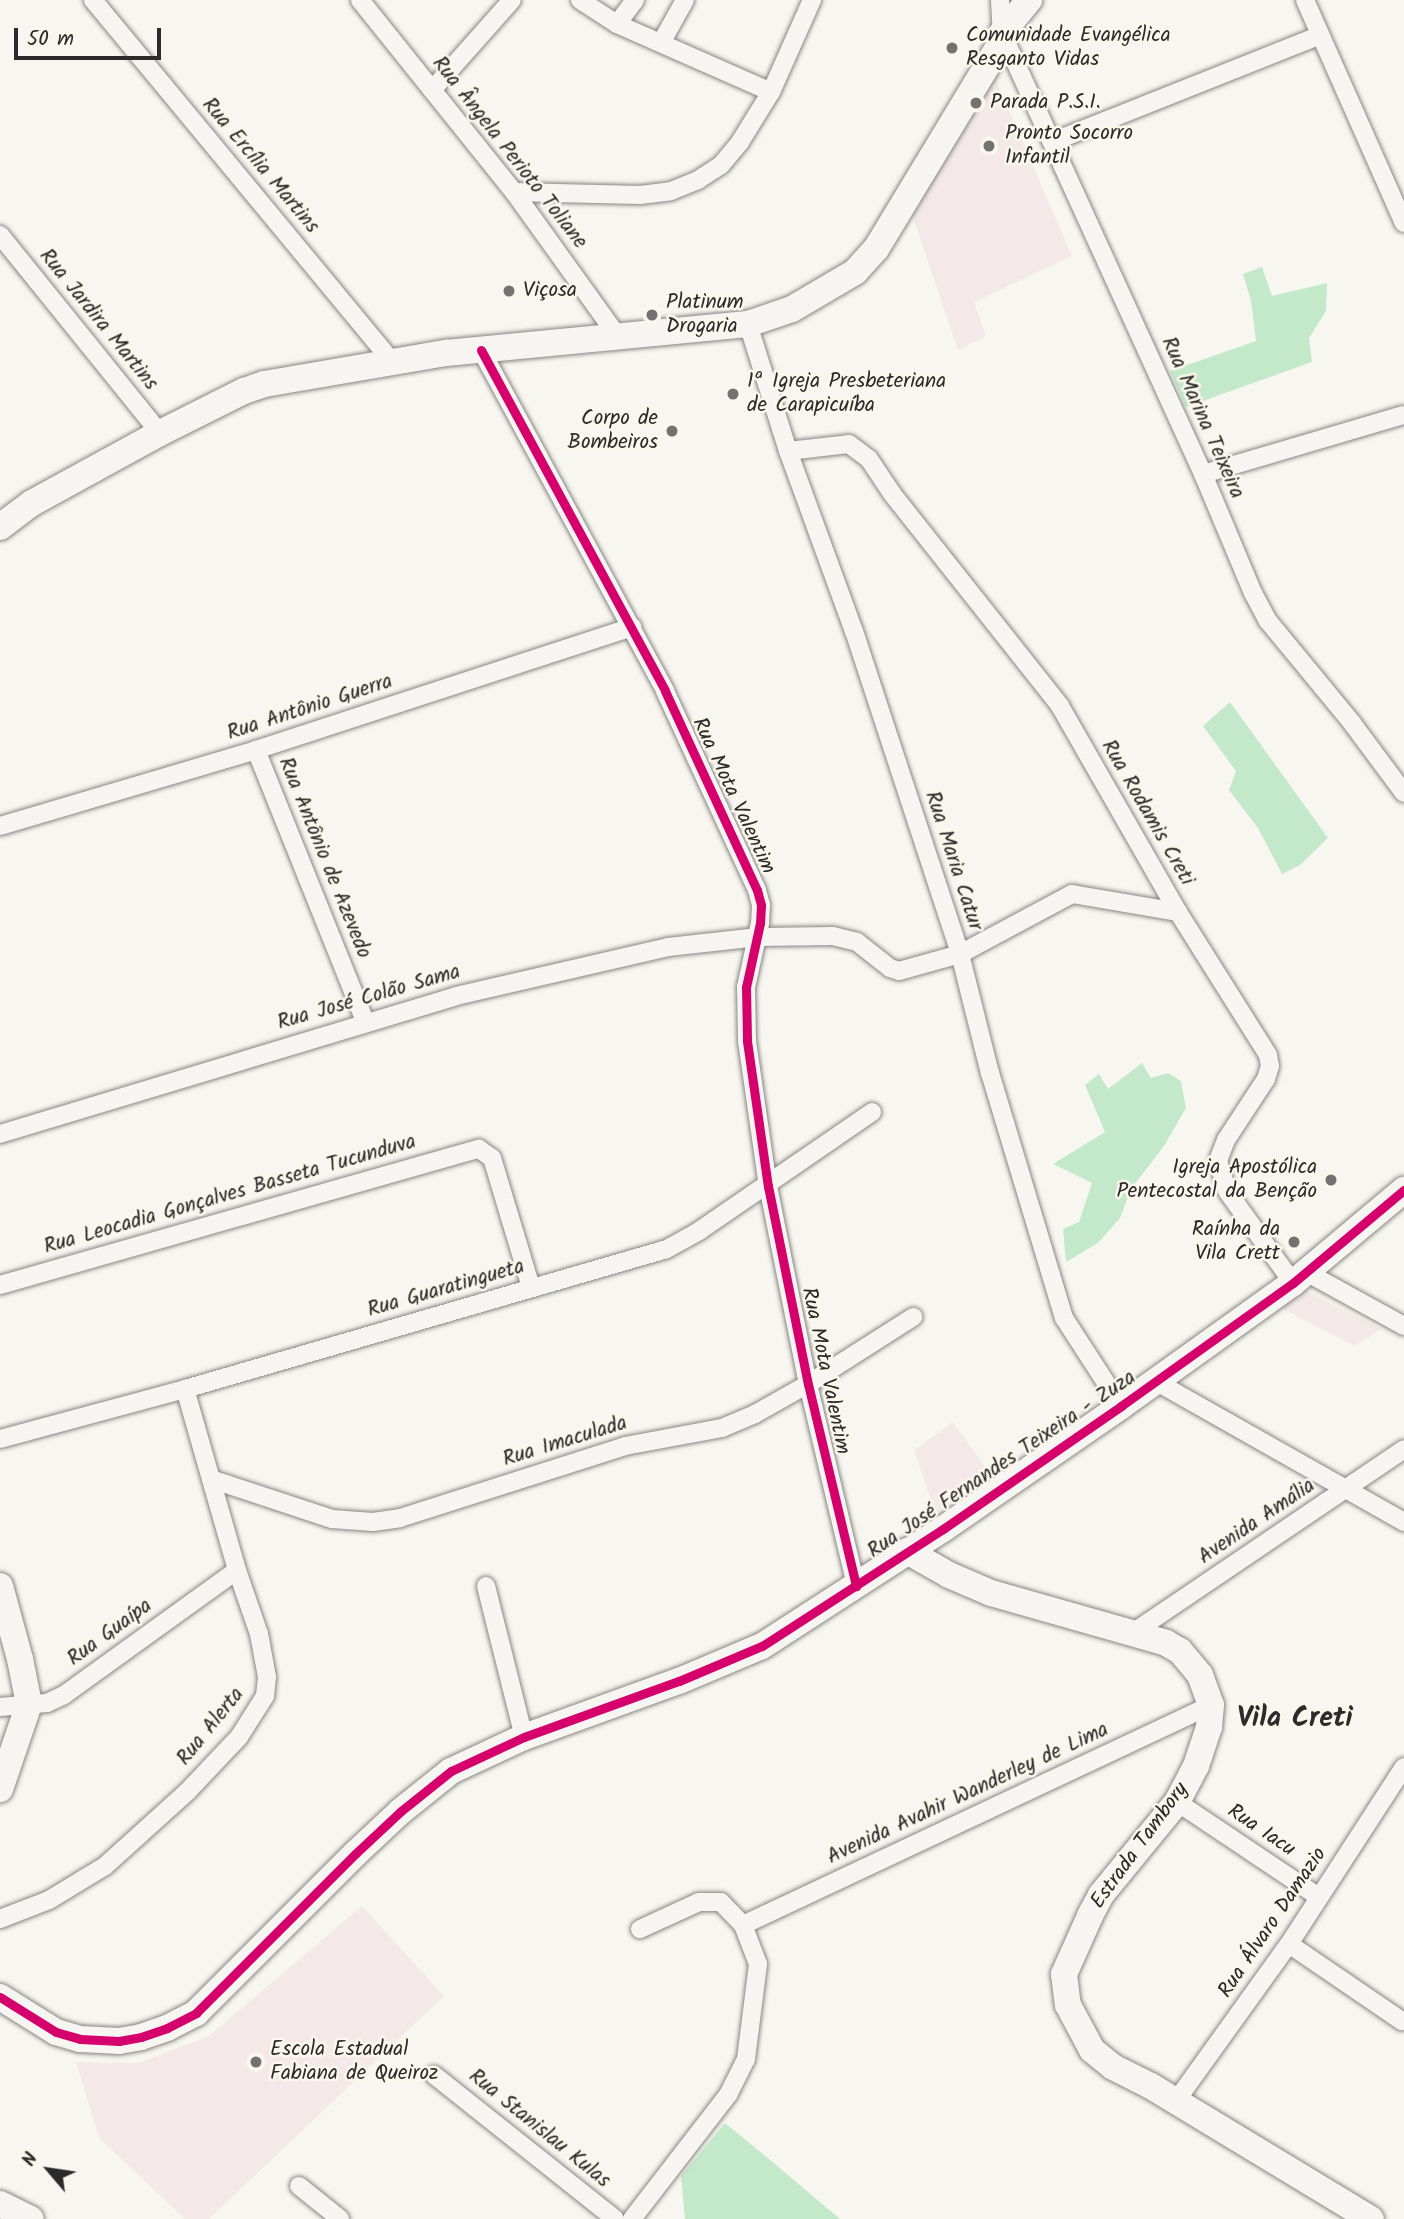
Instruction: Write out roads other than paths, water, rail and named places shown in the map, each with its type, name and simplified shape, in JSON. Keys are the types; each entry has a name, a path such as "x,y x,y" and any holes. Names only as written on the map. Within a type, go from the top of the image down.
{"street":[{"name":"Rua Ercília Martins","path":"93,0 392,361"},
{"name":"Rua Ângela Perioto Toliane","path":"360,0 514,192 619,338"},
{"path":"432,90 512,0"},
{"path":"580,0 617,24 771,92"},
{"path":"617,24 635,0"},
{"path":"661,43 685,0"},
{"path":"514,192 640,195 671,191 698,180 721,165 740,142 771,92 813,0"},
{"path":"0,527 33,503 160,433 244,391 264,384 392,361 748,324 792,309 830,290 855,272 876,248 1000,44 1000,0"},
{"path":"1002,33 1029,0"},
{"path":"1305,0 1318,36 1404,223"},
{"name":"Rua Marina Teixeira","path":"1002,33 1203,474 1241,567 1268,621 1352,723 1404,793"},
{"path":"1052,142 1318,36"},
{"name":"Rua Jardira Martins","path":"0,235 160,433"},
{"name":"Rua Maria Catur","path":"748,324 788,451 854,631 960,954 990,1073 1064,1318 1121,1406"},
{"name":"Rua Mota Valentim","path":"481,350 665,691 757,890 761,905 758,937 746,987 745,1012 768,1186 808,1384 856,1586"},
{"path":"1203,474 1404,415"},
{"name":"Rua Rodamis Creti","path":"788,451 849,444 869,459 893,495 1060,706 1178,912 1268,1055 1270,1066 1266,1079 1226,1140 1218,1161 1227,1191 1299,1278"},
{"name":"Rua Antônio Guerra","path":"0,826 256,750 632,627"},
{"name":"Rua Antônio de Azevedo","path":"256,750 365,1021"},
{"name":"Rua José Colão Sama","path":"0,1133 365,1021 567,969 668,947 758,937 845,937 857,942 890,968 899,971 960,954 1072,894 1178,912"},
{"name":"Rua Guaratingueta","path":"0,1439 185,1389 665,1250 768,1186 872,1112"},
{"name":"Rua Leocadia Gonçalves Basseta Tucunduva","path":"0,1285 473,1150 485,1151 492,1158 531,1287"},
{"name":"Rua José Fernandes Teixeira - Zuza","path":"0,1997 46,2027 80,2039 119,2041 167,2028 195,2013 401,1811 451,1771 524,1737 752,1651 856,1586 1121,1406 1299,1278 1404,1190"},
{"path":"1299,1278 1404,1326"},
{"name":"Rua Imaculada","path":"211,1479 332,1519 373,1522 400,1518 625,1446 722,1428 755,1414 808,1384 913,1317"},
{"path":"1155,1381 1404,1522"},
{"name":"Rua Alerta","path":"0,1919 50,1900 104,1866 187,1792 239,1737 265,1696 267,1677 259,1634 237,1570 185,1389"},
{"name":"Avenida Amália","path":"1134,1632 1404,1449"},
{"path":"907,1551 991,1593 1134,1632 1180,1651 1200,1675 1211,1704"},
{"name":"Rua Guaípa","path":"0,1707 47,1703 64,1695 237,1570"},
{"path":"0,1586 29,1704 0,1789"},
{"path":"486,1586 524,1737"},
{"name":"Estrada Tambory","path":"1211,1704 1209,1727 1196,1766 1177,1802 1101,1895 1064,1974 1068,2005 1092,2050 1113,2067 1176,2101 1371,2219"},
{"name":"Avenida Avahir Wanderley de Lima","path":"743,1925 1211,1704"},
{"name":"Rua Álvaro Damazio","path":"1176,2101 1289,1944 1404,1768"},
{"name":"Rua Iacu","path":"1177,1802 1319,1897"},
{"path":"632,2219 728,2095 747,2059 758,1964 743,1925 730,1909 711,1900 699,1902 640,1929"},
{"path":"1289,1944 1402,2021"},
{"name":"Rua Stanislau Kulas","path":"434,2075 615,2219"},
{"path":"299,2186 340,2219"},
{"path":"0,2204 31,2219"}],"place":[{"name":"Comunidade Evangélica Resganto Vidas","path":"952,48"},
{"name":"Parada P.S.I.","path":"976,103"},
{"name":"Pronto Socorro Infantil","path":"989,146"},
{"name":"Viçosa","path":"509,291"},
{"name":"Platinum Drogaria","path":"652,315"},
{"name":"1ª Igreja Presbeteriana de Carapicuíba","path":"733,394"},
{"name":"Corpo de Bombeiros","path":"672,431"},
{"name":"Igreja Apostólica Pentecostal da Benção","path":"1331,1180"},
{"name":"Raínha da Vila Crett","path":"1294,1242"},
{"name":"Escola Estadual Fabiana de Queiroz","path":"256,2062"}],"district":[{"name":"Vila Creti","path":"1295,1719"}]}
